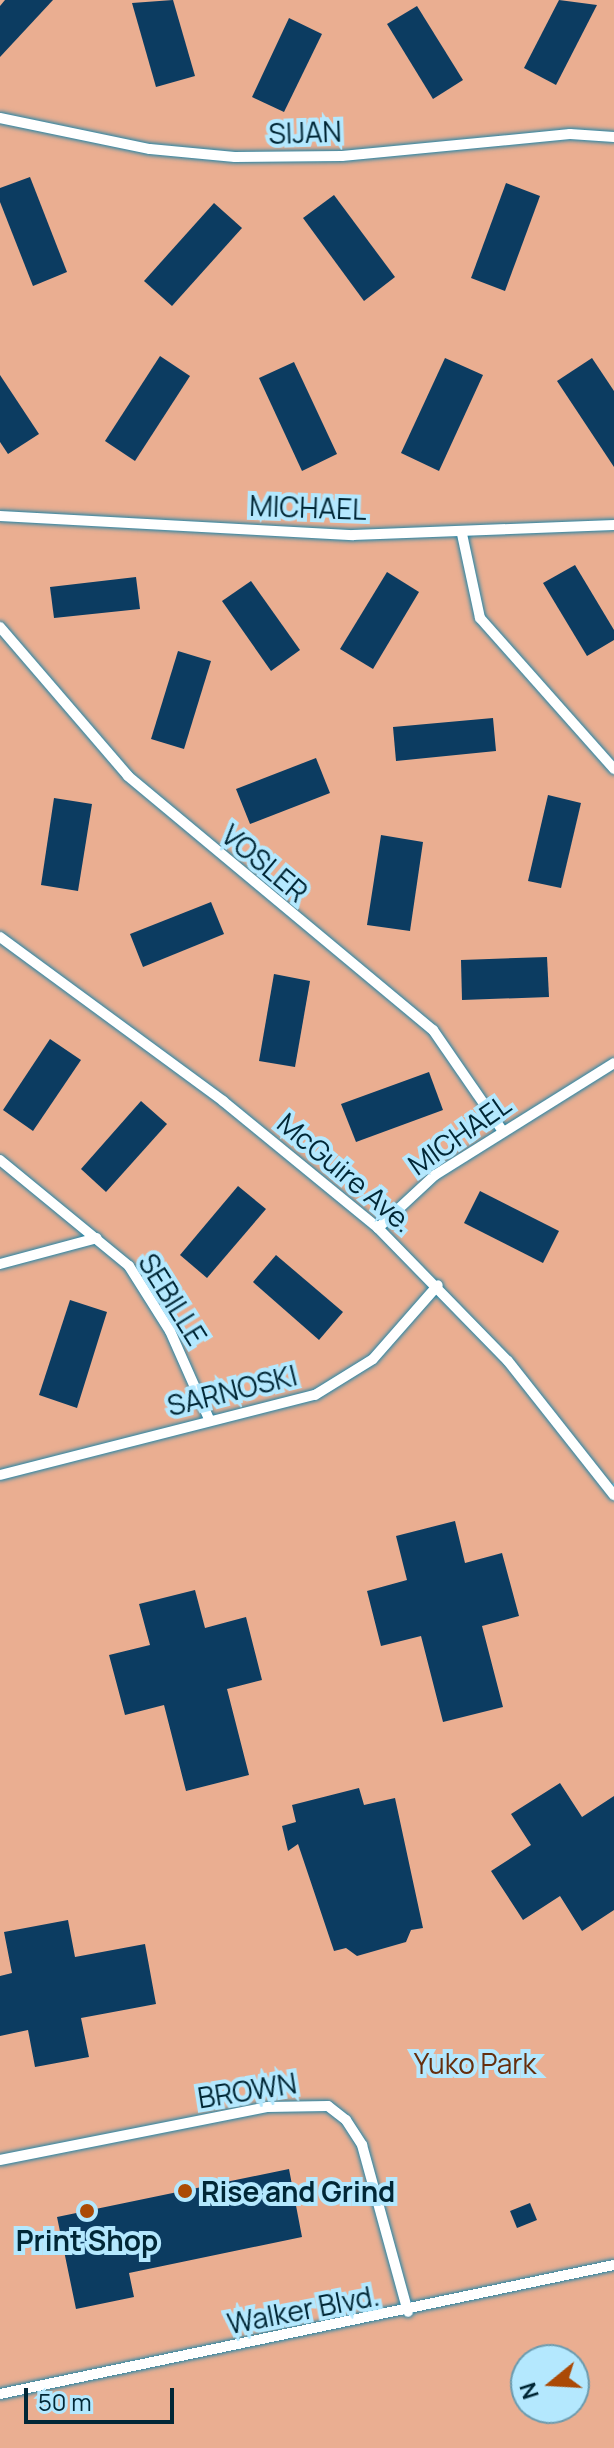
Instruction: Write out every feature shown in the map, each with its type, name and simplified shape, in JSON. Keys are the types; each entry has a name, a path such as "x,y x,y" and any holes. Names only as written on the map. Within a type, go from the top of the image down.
{"lane":[{"name":"SIJAN","path":"0,118 150,149 235,157 342,156 570,134 614,137"},
{"name":"MICHAEL","path":"0,516 462,534 614,525"},
{"path":"462,534 480,618 614,769"},
{"name":"VOSLER","path":"0,627 128,776 433,1030 502,1130"},
{"name":"McGuire Ave.","path":"0,937 223,1101 378,1228 438,1285 612,1488"},
{"name":"MICHAEL","path":"378,1228 435,1175 502,1130 614,1063"},
{"name":"SEBILLE","path":"0,1160 129,1266 170,1331 209,1419"},
{"path":"0,1264 97,1238"},
{"name":"SARNOSKI","path":"0,1475 209,1419 258,1413 315,1395 373,1359 438,1285"},
{"name":"BROWN","path":"0,2160 267,2107 328,2106 346,2120 362,2145 408,2312"},
{"name":"Walker Blvd.","path":"0,2394 408,2312 614,2265"}],"green space":[{"name":"Yuko Park","path":"0,0 614,0 614,1483 608,1487 614,1496 614,2448 0,2448"}],"building":[{"path":"5,0 53,0 0,57 0,6"},
{"path":"173,0 195,76 156,87 132,3"},
{"path":"559,0 597,5 556,85 524,68"},
{"path":"417,6 463,80 433,99 387,24"},
{"path":"289,18 322,34 284,112 252,97"},
{"path":"30,177 67,272 33,286 0,202 0,188"},
{"path":"506,183 540,196 505,291 471,278"},
{"path":"334,195 395,277 364,301 303,218"},
{"path":"214,203 242,228 172,306 144,281"},
{"path":"160,356 190,376 135,461 105,441"},
{"path":"445,358 483,375 439,471 401,453"},
{"path":"592,358 614,391 614,467 557,381"},
{"path":"294,362 337,454 302,471 259,378"},
{"path":"0,375 39,434 8,454 0,442"},
{"path":"575,565 614,630 614,640 587,656 543,583"},
{"path":"387,572 419,592 373,669 340,649"},
{"path":"136,577 140,609 54,618 50,587"},
{"path":"251,581 300,650 271,671 222,601"},
{"path":"178,651 211,661 184,749 151,739"},
{"path":"493,718 496,751 396,761 393,727"},
{"path":"316,758 330,793 250,824 236,789"},
{"path":"548,795 581,803 561,888 528,881"},
{"path":"54,798 92,804 78,891 41,885"},
{"path":"381,835 423,842 410,931 367,925"},
{"path":"211,902 224,934 143,967 130,934"},
{"path":"547,957 549,997 462,1000 461,960"},
{"path":"274,974 310,981 295,1067 259,1061"},
{"path":"50,1039 81,1060 33,1131 3,1110"},
{"path":"429,1072 443,1110 356,1142 341,1104"},
{"path":"141,1101 167,1124 106,1192 81,1169"},
{"path":"238,1186 266,1209 207,1278 180,1255"},
{"path":"480,1191 559,1231 543,1263 464,1223"},
{"path":"276,1255 343,1312 319,1340 253,1282"},
{"path":"70,1300 107,1312 77,1408 39,1395"},
{"path":"455,1521 465,1563 502,1553 519,1616 482,1626 503,1707 443,1722 421,1636 381,1646 367,1591 407,1580 396,1536"},
{"path":"195,1590 205,1628 246,1617 262,1680 227,1689 249,1775 186,1791 164,1705 125,1715 109,1655 150,1645 139,1604"},
{"path":"560,1783 582,1817 614,1796 614,1910 582,1931 560,1896 523,1920 491,1871 531,1845 511,1814"},
{"path":"359,1788 364,1805 395,1798 423,1928 411,1930 406,1942 357,1956 346,1948 334,1951 298,1844 288,1851 282,1826 296,1822 292,1805"},
{"path":"68,1920 75,1957 145,1944 156,2004 81,2018 89,2057 35,2067 28,2030 0,2036 0,1976 12,1973 4,1932"},
{"path":"289,2169 302,2237 129,2273 134,2297 76,2309 57,2217"},
{"path":"530,2203 537,2220 517,2228 510,2211"}],"place":[{"name":"Rise and Grind","path":"185,2191"},
{"name":"Print Shop","path":"87,2211"}]}
